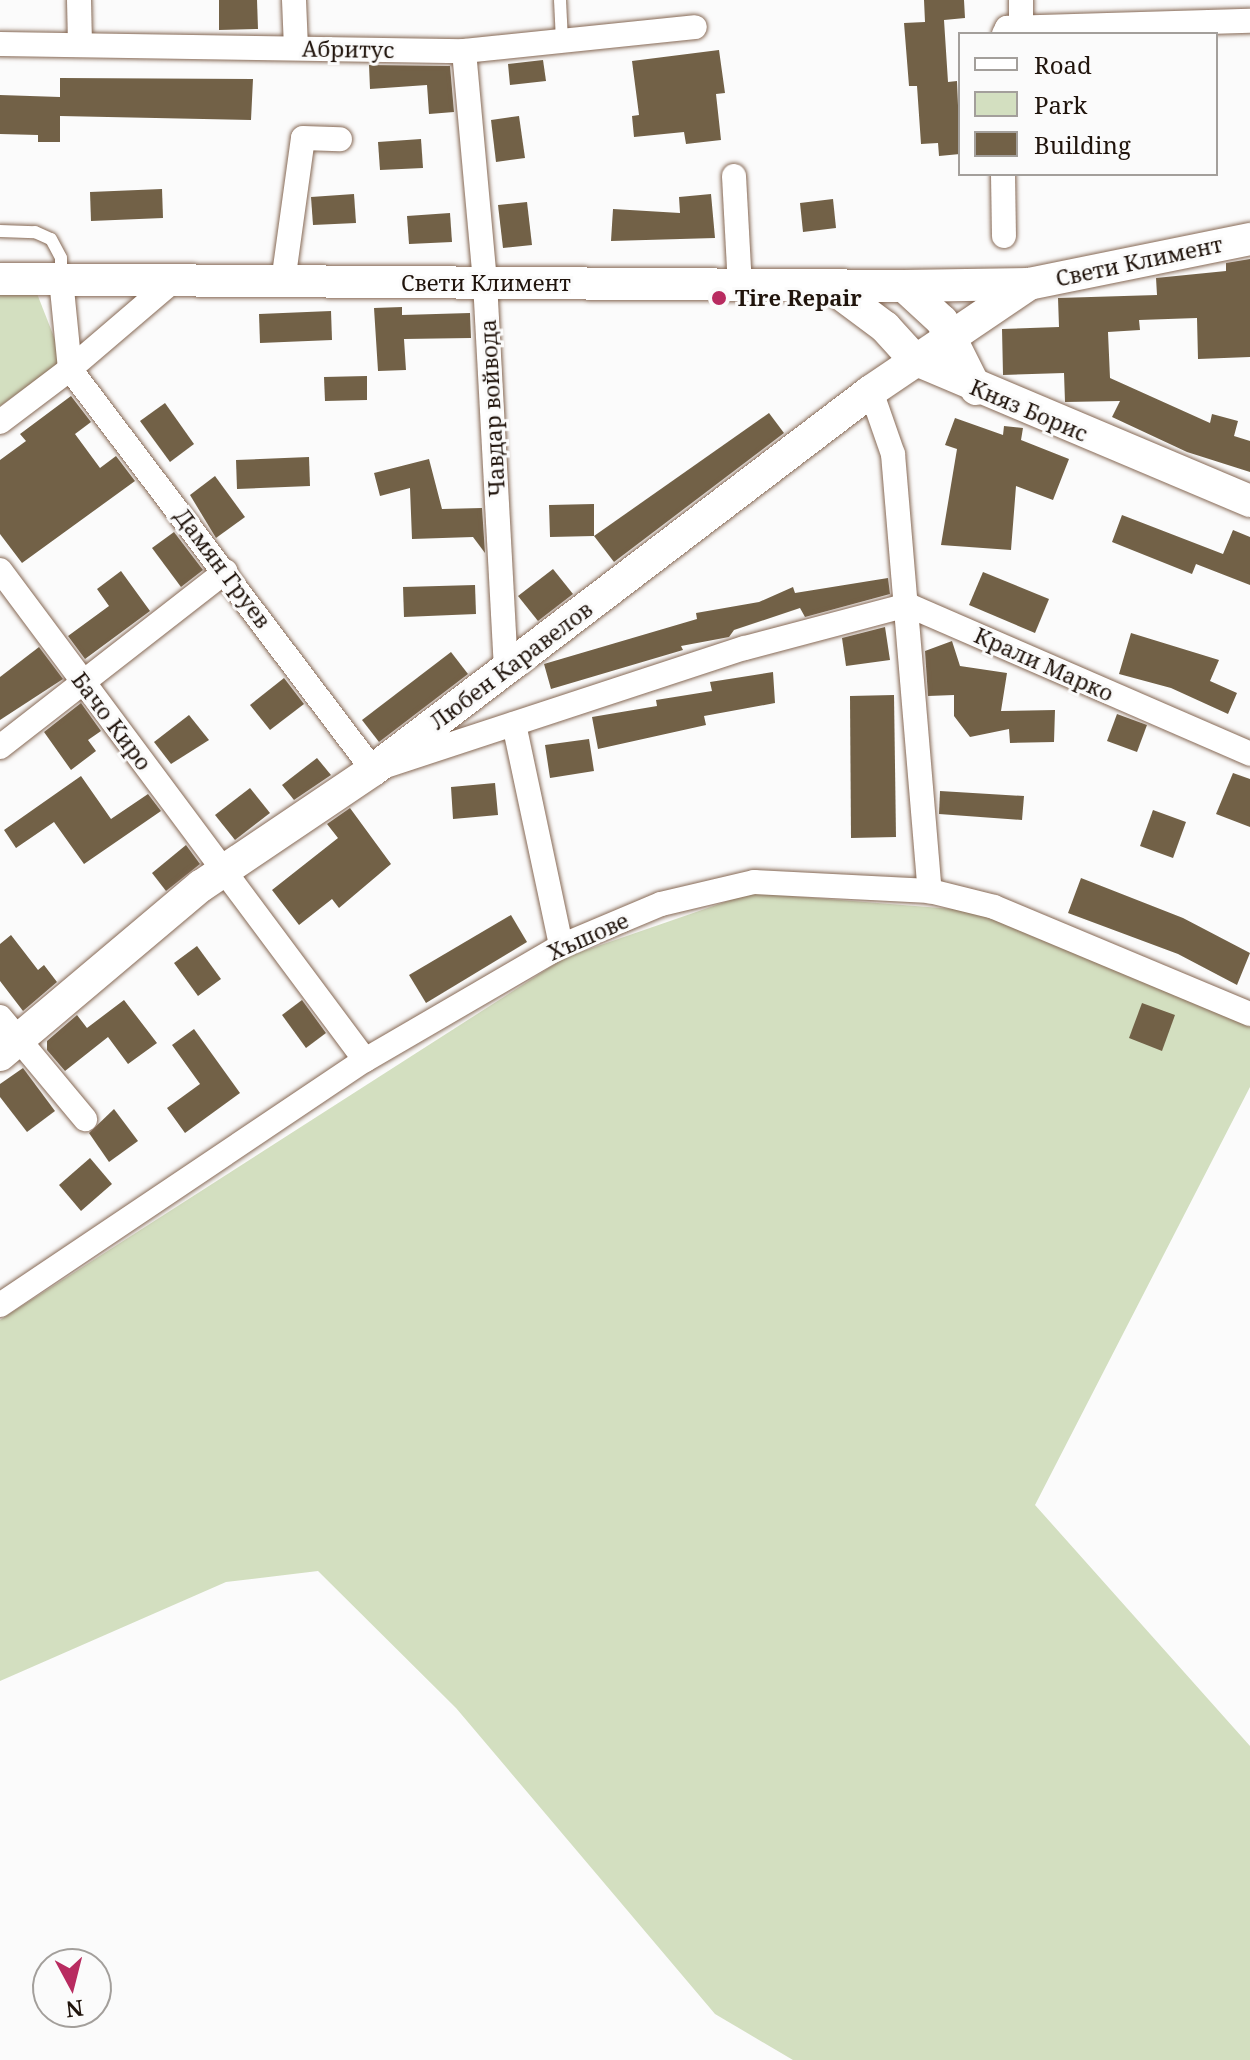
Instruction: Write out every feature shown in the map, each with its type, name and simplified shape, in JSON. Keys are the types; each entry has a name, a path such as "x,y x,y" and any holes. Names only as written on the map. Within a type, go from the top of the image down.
{"street":[{"path":"79,0 80,44"},
{"path":"294,0 296,48"},
{"path":"1021,0 1013,31 1250,21"},
{"name":"Абритус","path":"0,44 464,51 695,27"},
{"name":"Чавдар войвода","path":"464,51 485,282 506,669"},
{"path":"283,282 303,138 340,139"},
{"path":"734,176 740,286"},
{"path":"1003,176 1004,236"},
{"name":"Свети Климент","path":"0,279 740,286 1029,284 1250,239"},
{"path":"61,279 70,369"},
{"path":"0,422 70,369 172,282"},
{"name":"Любен Каравелов","path":"6,1038 225,870 373,770 914,359 1029,284"},
{"name":"Княз Борис","path":"830,286 885,327 914,359 976,389 1250,501"},
{"path":"904,286 933,309 976,389"},
{"name":"Дамян Груев","path":"70,369 226,571 373,770"},
{"path":"871,391 893,454 930,891"},
{"name":"Бачо Киро","path":"0,570 365,1060"},
{"path":"0,747 84,685 226,571"},
{"path":"373,770 745,648 908,605"},
{"name":"Крали Марко","path":"908,605 1250,754"},
{"path":"514,724 561,946"},
{"name":"Хъшове","path":"0,1305 365,1060 561,946 661,904 754,882 930,891 994,907 1250,1014"},
{"path":"6,1038 85,1119"}],"lane":[{"path":"560,0 562,41"},
{"path":"0,231 35,232 51,239 61,258 61,279"}],"green space":[{"path":"0,290 36,291 63,360 0,406"},
{"path":"751,893 990,912 1250,1020 1250,1087 1035,1505 1250,1746 1250,2060 793,2060 715,2014 456,1708 318,1571 226,1582 0,1681 0,1320 566,957"}],"building":[{"path":"219,0 257,0 258,29 219,30"},
{"path":"924,0 964,0 965,18 944,20 948,82 957,81 958,154 939,156 938,143 921,144 917,86 909,86 904,23 925,22"},
{"path":"719,50 725,93 716,94 721,140 686,144 684,132 634,137 632,116 639,115 632,61"},
{"path":"543,60 546,81 510,85 508,64"},
{"path":"369,65 450,66 454,112 429,114 427,85 370,89"},
{"path":"60,78 253,79 251,120 60,116 60,142 38,142 38,135 0,134 0,95 60,97"},
{"path":"519,116 525,158 496,162 491,120"},
{"path":"421,139 423,168 380,170 378,142"},
{"path":"162,189 163,218 91,221 90,192"},
{"path":"354,194 356,223 313,225 311,197"},
{"path":"711,194 715,238 611,241 613,209 680,213 679,197"},
{"path":"833,199 836,228 803,232 800,203"},
{"path":"527,202 532,245 503,248 498,205"},
{"path":"450,213 452,242 409,244 407,216"},
{"path":"1250,259 1250,357 1198,359 1197,318 1139,320 1140,330 1108,332 1110,378 1210,423 1212,414 1238,421 1234,436 1250,441 1250,472 1187,452 1112,417 1120,401 1065,402 1064,373 1003,375 1002,329 1059,327 1058,298 1157,295 1156,278 1226,271 1226,263"},
{"path":"402,307 402,315 470,313 471,338 404,339 406,370 378,371 374,308"},
{"path":"331,311 332,340 260,343 259,314"},
{"path":"367,376 367,400 325,401 324,377"},
{"path":"71,396 91,422 75,434 100,468 116,456 135,481 22,563 0,534 0,460 26,441 20,434"},
{"path":"165,403 194,444 170,462 140,421"},
{"path":"769,413 784,433 614,562 594,536"},
{"path":"955,418 1003,435 1004,426 1023,428 1021,440 1069,459 1053,500 1016,486 1011,550 941,545 957,449 945,445"},
{"path":"309,457 310,486 237,489 236,460"},
{"path":"429,459 442,509 482,508 485,553 473,537 412,539 410,488 380,496 374,473"},
{"path":"215,476 245,517 216,538 190,495"},
{"path":"594,504 594,536 550,537 549,505"},
{"path":"1122,515 1223,554 1233,530 1250,537 1250,585 1196,564 1192,574 1112,542"},
{"path":"174,532 203,570 181,587 152,548"},
{"path":"553,569 573,594 538,621 518,596"},
{"path":"121,571 150,611 85,659 68,636 109,606 97,589"},
{"path":"983,572 1049,599 1035,633 969,605"},
{"path":"888,578 890,594 805,617 800,608 734,630 729,637 681,646 683,650 551,689 544,664 697,619 696,613 759,602 793,587 795,593"},
{"path":"475,585 476,614 404,617 403,587"},
{"path":"885,627 890,660 846,666 842,638"},
{"path":"1131,633 1219,660 1210,681 1237,693 1228,714 1171,688 1119,674"},
{"path":"952,641 960,666 1007,673 1001,711 1055,710 1054,742 1010,743 1009,729 970,737 954,716 954,695 928,696 925,651"},
{"path":"39,647 63,679 0,720 0,677"},
{"path":"451,652 468,674 379,742 362,720"},
{"path":"773,672 775,703 704,716 706,725 598,749 592,717 657,706 656,700 712,691 710,682"},
{"path":"284,678 304,704 270,730 250,705"},
{"path":"894,695 896,837 851,838 850,696"},
{"path":"81,703 101,731 88,740 96,751 71,770 44,732"},
{"path":"1117,714 1147,725 1137,752 1107,741"},
{"path":"189,715 209,740 171,764 154,742"},
{"path":"589,739 594,771 550,778 545,745"},
{"path":"317,758 331,775 294,800 282,785"},
{"path":"1233,773 1250,779 1250,827 1216,814"},
{"path":"81,776 111,819 148,794 161,811 84,864 54,822 16,848 4,830"},
{"path":"495,783 498,815 453,819 451,787"},
{"path":"250,788 270,813 235,840 215,815"},
{"path":"940,791 1024,796 1022,820 939,814"},
{"path":"350,808 391,864 339,908 332,899 299,925 272,890 338,838 327,824"},
{"path":"1153,810 1186,822 1173,858 1140,846"},
{"path":"186,845 200,864 166,891 152,873"},
{"path":"1081,878 1183,918 1250,953 1237,985 1178,954 1068,913"},
{"path":"511,915 527,942 426,1003 409,975"},
{"path":"11,935 38,970 44,965 57,982 23,1011 0,981 0,944"},
{"path":"197,946 221,979 198,996 174,963"},
{"path":"124,1000 157,1043 128,1064 108,1037 65,1071 47,1050 47,1041 77,1015 87,1028"},
{"path":"302,1000 326,1033 306,1048 282,1015"},
{"path":"1142,1003 1175,1015 1162,1051 1129,1038"},
{"path":"194,1029 240,1093 185,1133 167,1108 200,1084 172,1045"},
{"path":"23,1068 55,1111 27,1132 0,1097 0,1084"},
{"path":"114,1109 138,1141 109,1162 89,1133"},
{"path":"90,1158 112,1184 81,1211 59,1185"}],"place":[{"name":"Tire Repair","path":"719,298"}]}
